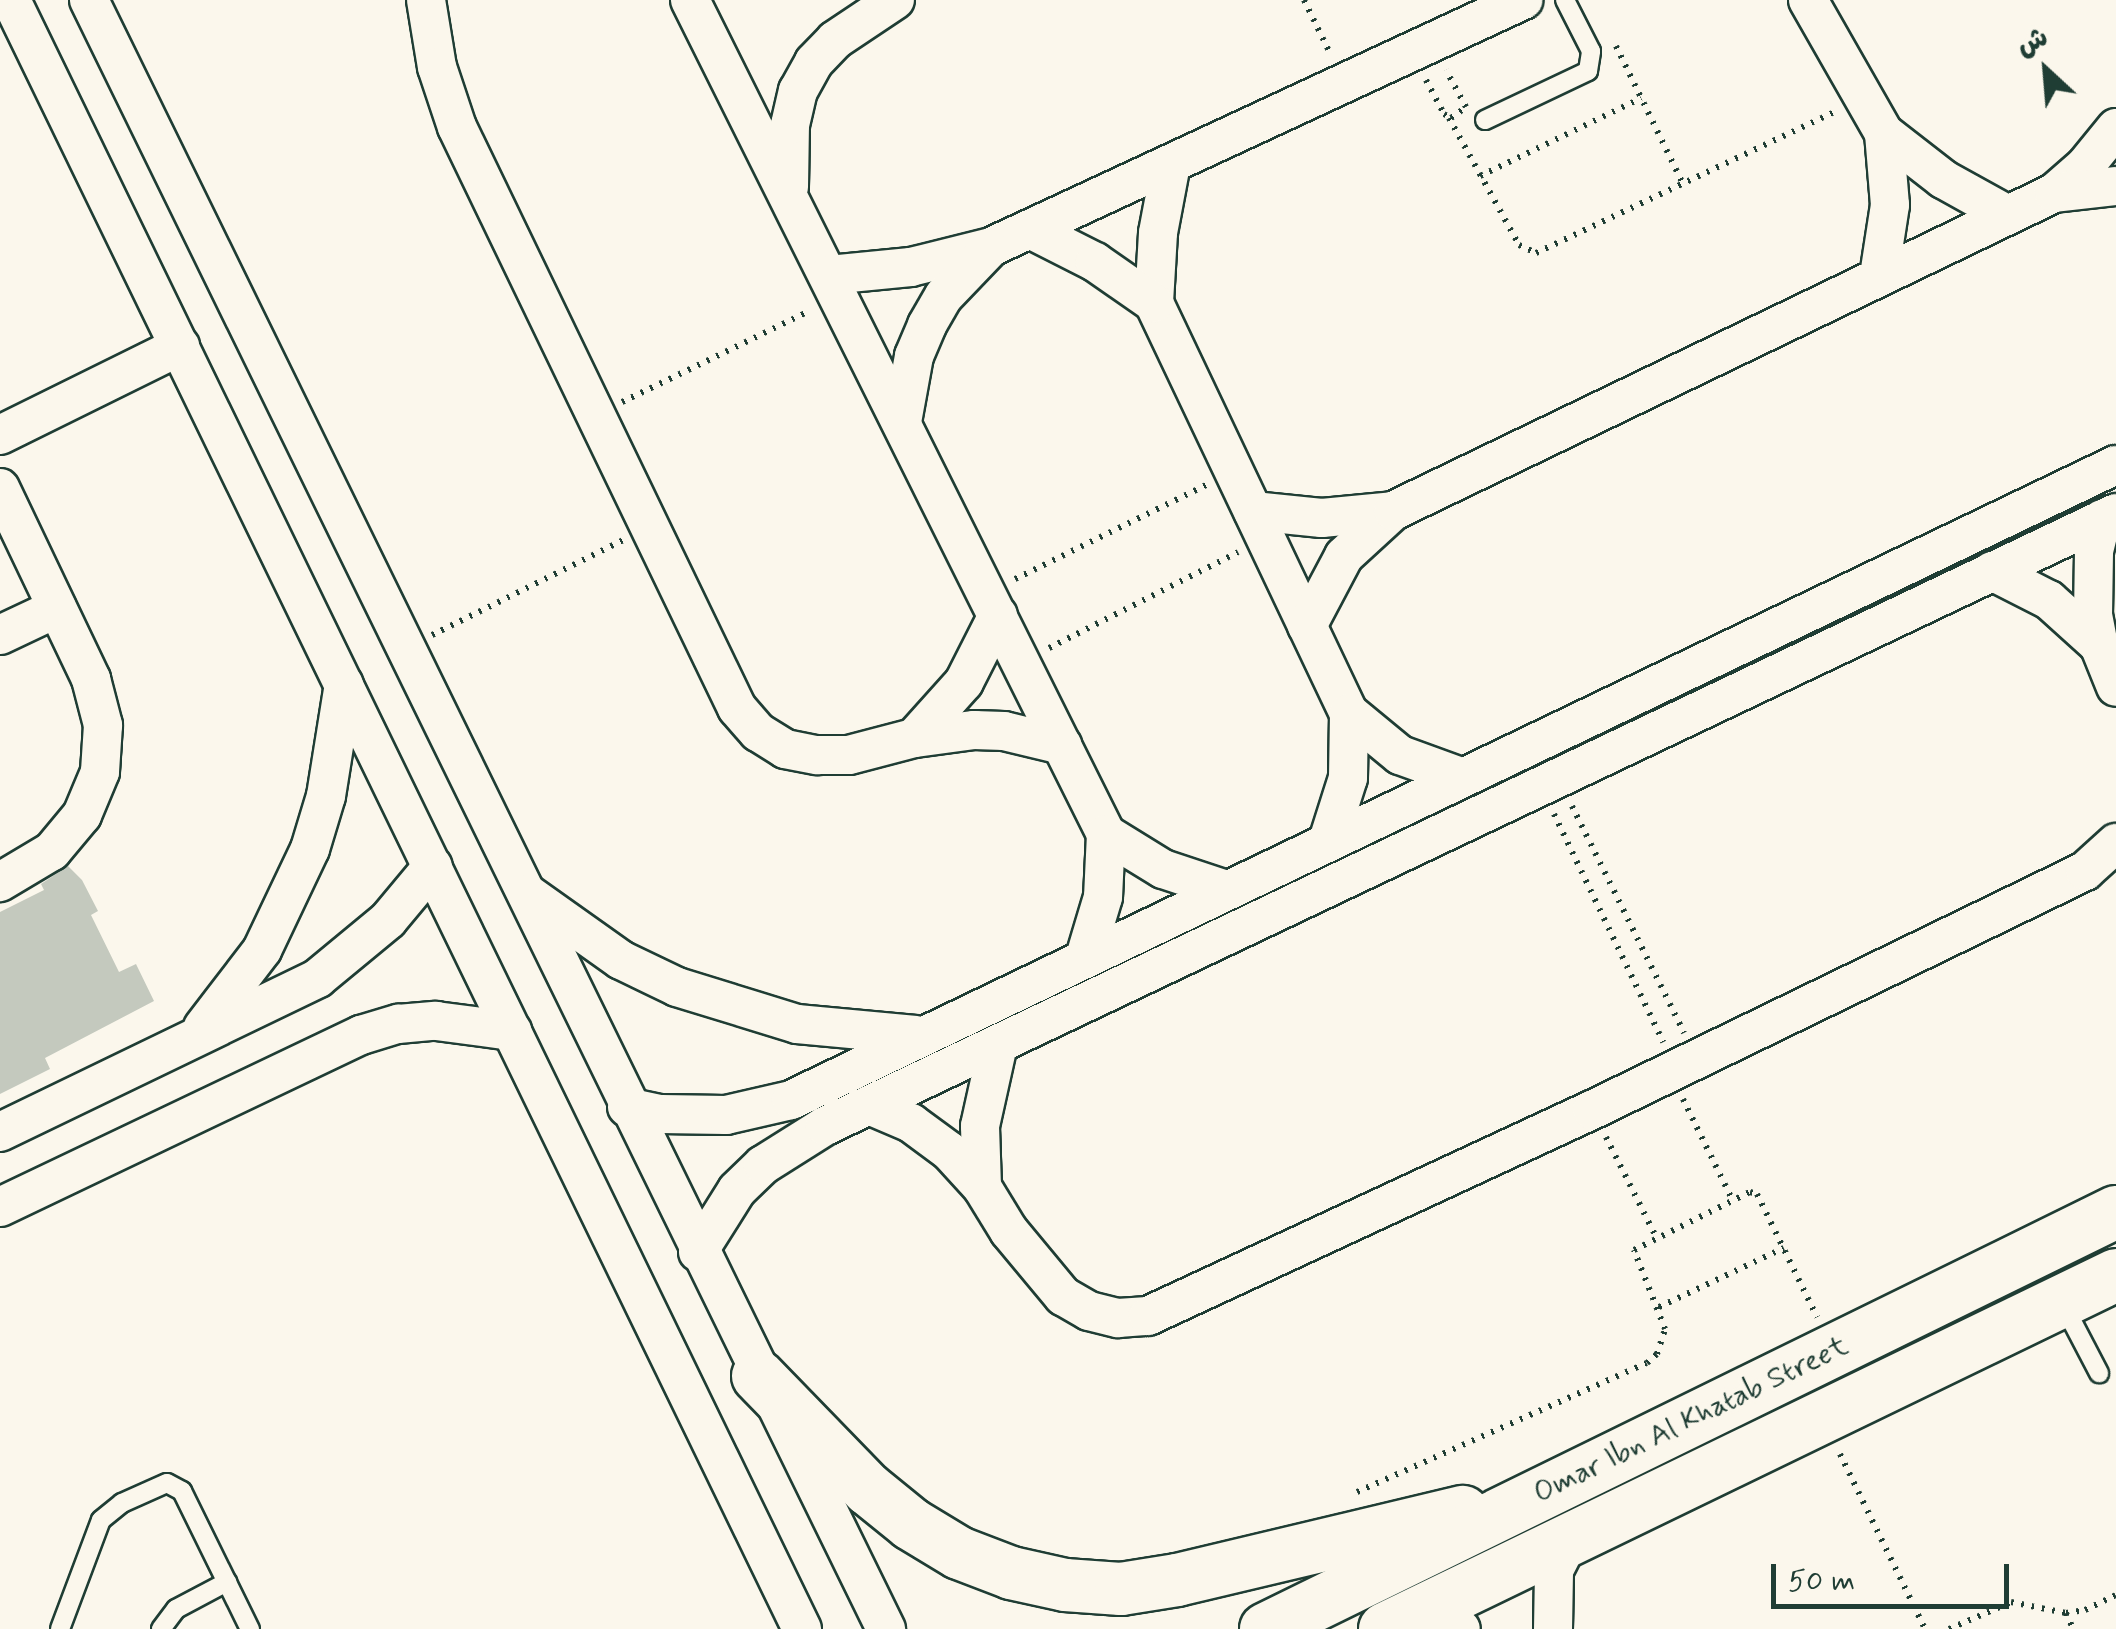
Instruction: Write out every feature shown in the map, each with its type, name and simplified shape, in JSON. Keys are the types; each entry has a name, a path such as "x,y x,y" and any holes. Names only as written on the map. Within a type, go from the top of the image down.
{"street":[{"path":"11,0 802,1629"},
{"path":"89,0 758,1376 886,1629"},
{"path":"426,0 438,68 457,126 716,672 758,732 785,749 817,755 849,755 914,738 1004,731 1062,745"},
{"path":"690,0 1106,834 1103,897 1085,957"},
{"path":"789,194 790,125 806,77 835,40 895,0"},
{"path":"835,285 991,247 1523,0"},
{"path":"1808,0 1884,133 1943,179 2008,215"},
{"path":"2054,194 2085,166 2116,128"},
{"path":"1879,276 1890,205 1884,133"},
{"path":"1171,164 1158,233 1154,303 1234,472 1349,712 1400,754 1462,777"},
{"path":"1308,626 1344,556 1393,510 2054,194 2116,186"},
{"path":"1030,229 1095,262 1154,303"},
{"path":"902,422 914,356 927,325 944,296 991,247"},
{"path":"0,435 180,346"},
{"path":"628,1106 694,1116 759,1110 790,1100 2116,464"},
{"path":"0,488 91,679 103,725 100,772 82,815 52,851 0,882"},
{"path":"1260,524 1393,510"},
{"path":"698,1252 737,1190 792,1143 2109,516"},
{"path":"2109,516 2092,585 2099,646 2116,686"},
{"path":"1992,571 2049,600 2099,646"},
{"path":"914,738 964,682 992,604"},
{"path":"0,635 57,608"},
{"path":"193,1038 262,950 296,884 326,796 344,684"},
{"path":"1652,686 1671,724"},
{"path":"1328,841 1348,778 1349,712"},
{"path":"1106,834 1163,869 1226,890"},
{"path":"869,1105 930,1135 982,1187 1009,1231 1064,1296 1089,1311 1118,1318 1148,1316 1592,1110 2086,870 2116,844"},
{"path":"0,1132 318,978 355,951 433,866"},
{"path":"519,887 621,960 677,988 797,1024 922,1036"},
{"path":"0,1207 360,1035 398,1024 436,1021 512,1030"},
{"path":"982,1187 980,1126 998,1045"},
{"name":"Omar Ibn Al Khatab Street","path":"1266,1629 2116,1212"},
{"name":"Omar Ibn Al Khatab Street","path":"1424,1622 1570,1539 2116,1275"},
{"path":"1831,1351 1838,1410"},
{"path":"758,1376 868,1489 911,1524 958,1552 1011,1574 1065,1585 1121,1589 1177,1580 1386,1527 1529,1500"},
{"path":"1553,1629 1554,1570 1570,1539"}],"lane":[{"path":"1485,120 1582,74 1592,65 1591,51 1565,0"},
{"path":"2062,1301 2099,1373"},
{"path":"60,1629 101,1520 122,1502 160,1483 172,1483 182,1491 250,1629"},
{"path":"161,1629 176,1609 227,1582"}],"path":[{"path":"1304,0 1344,83"},
{"path":"1609,33 1683,184"},
{"path":"1421,48 1449,118 1519,246 1536,253 1864,98"},
{"path":"1421,48 1466,107 1449,118"},
{"path":"1480,176 1641,98"},
{"path":"594,415 835,285"},
{"path":"992,604 1234,472"},
{"path":"1021,662 1260,524"},
{"path":"404,649 647,528"},
{"path":"1549,782 1680,1067 1733,1202"},
{"path":"1549,782 1680,1067"},
{"path":"1592,1110 1656,1238"},
{"path":"1343,1498 1647,1364 1663,1342 1659,1307 1633,1252 1750,1192 1758,1194 1831,1351"},
{"path":"1659,1307 1784,1248"},
{"path":"1838,1410 1924,1629"},
{"path":"1949,1629 1969,1625 2011,1602 2066,1612 2085,1610 2116,1595"},
{"path":"2066,1612 2073,1629"}],"building":[{"path":"68,866 82,880 98,911 91,915 119,972 136,964 154,1001 45,1058 50,1069 0,1094 0,912 44,890 41,884"}]}
